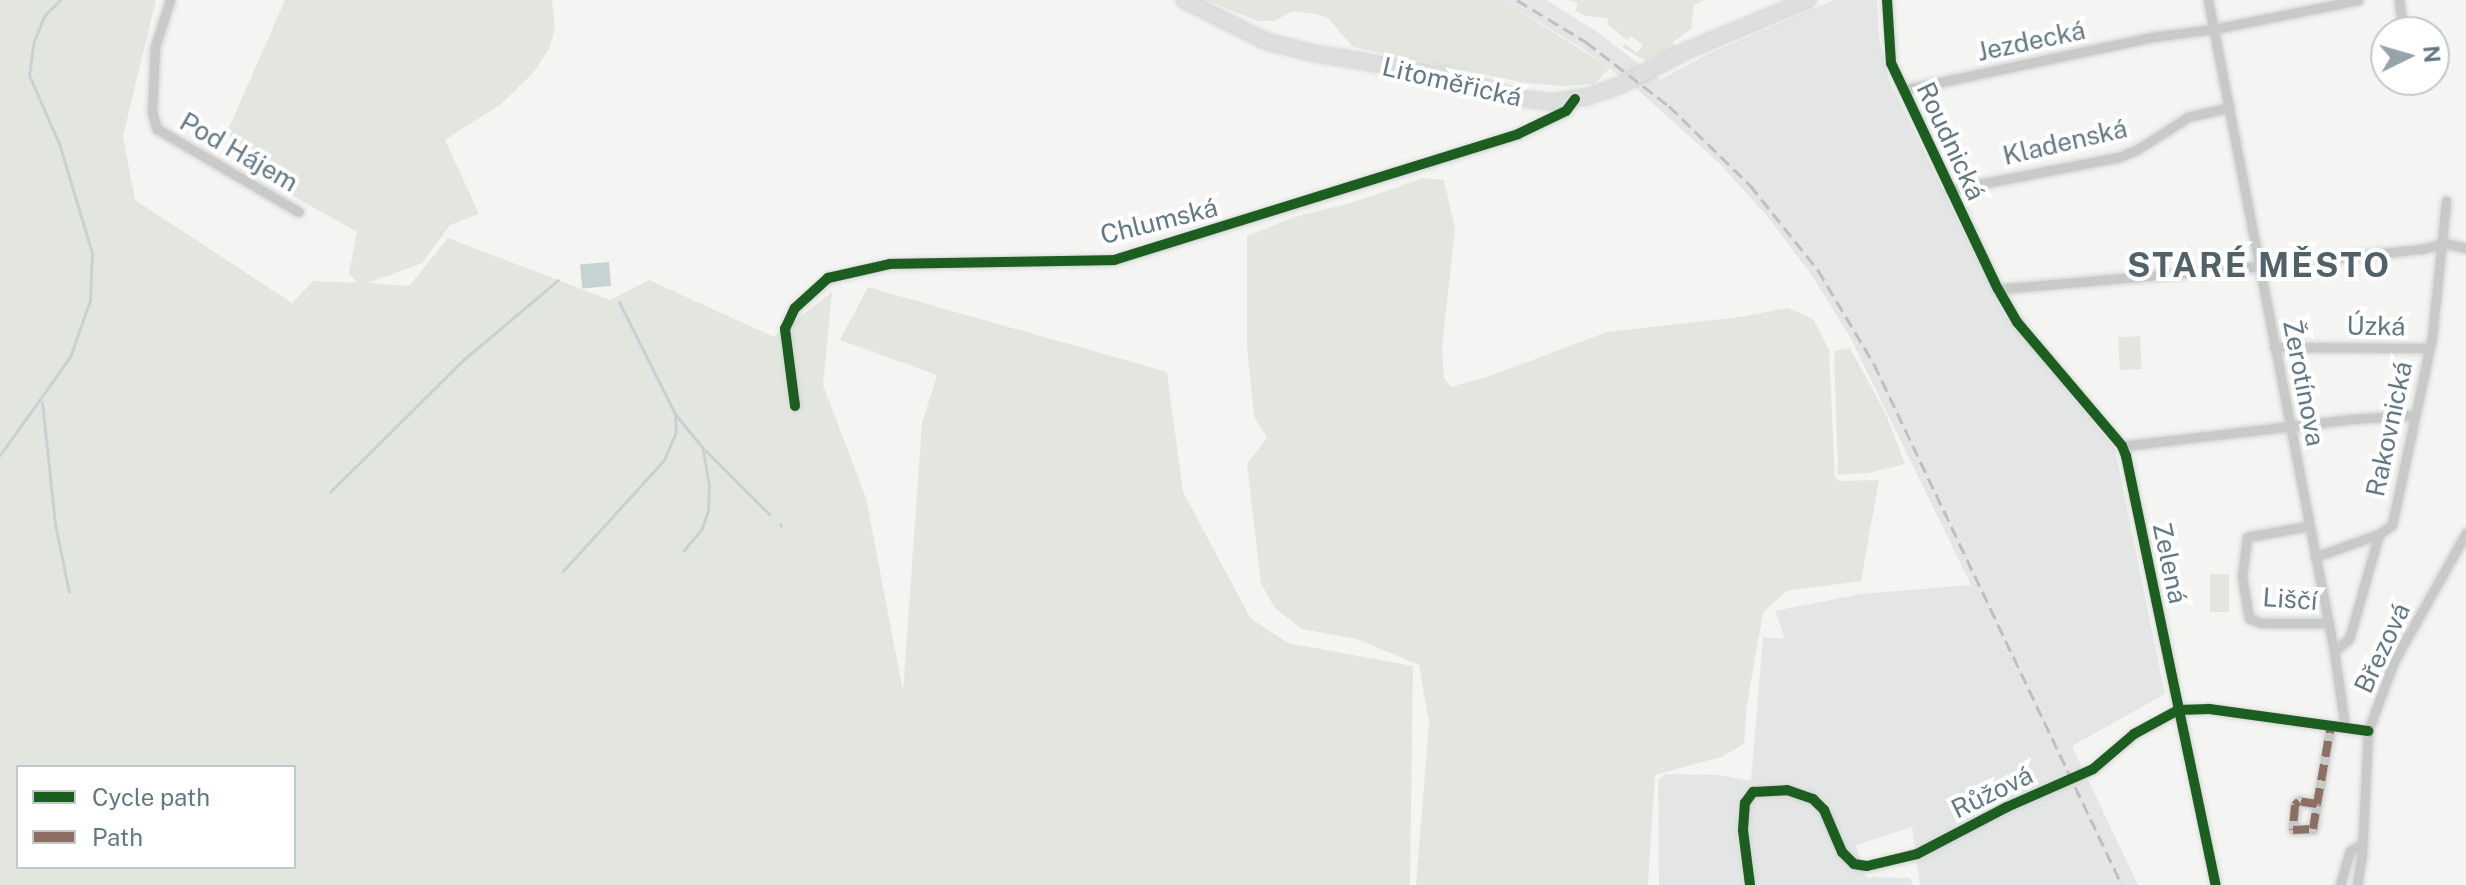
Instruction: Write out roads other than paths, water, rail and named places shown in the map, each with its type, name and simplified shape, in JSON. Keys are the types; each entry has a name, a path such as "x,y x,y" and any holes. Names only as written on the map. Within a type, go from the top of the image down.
{"main road":[{"name":"Litoměřická","path":"1184,0 1265,41 1312,53 1445,75 1530,100 1575,99 1621,85 1702,44 1808,0"}],"street":[{"name":"Pod Hájem","path":"170,0 155,47 152,112 157,129 299,212"},
{"name":"Žerotínova","path":"2208,0 2329,623 2345,727"},
{"name":"Jezdecká","path":"1903,90 2152,37 2214,29 2358,0"},
{"name":"Roudnická","path":"1888,3 1887,47 1903,90 1998,289"},
{"name":"Chlumská","path":"795,406 785,329 795,308 828,278 890,264 1114,260 1518,134 1566,111 1575,99"},
{"name":"Kladenská","path":"1949,190 2119,157 2138,149 2188,117 2230,107"},
{"name":"Rakovnická","path":"2334,651 2349,639 2379,534 2392,525 2429,348 2444,243 2446,201"},
{"path":"1998,289 2259,266 2422,249 2444,243 2466,248"},
{"name":"Zelená","path":"1998,289 2017,322 2122,446 2216,885"},
{"name":"Úzká","path":"2274,347 2429,348"},
{"path":"2122,446 2415,415"},
{"name":"Liščí","path":"2308,526 2247,537 2242,577 2249,618 2261,623 2329,623"},
{"name":"Březová","path":"2357,885 2363,843 2368,731 2394,661 2466,533"},
{"path":"2315,557 2379,534"},
{"name":"Růžová","path":"1750,885 1743,830 1745,803 1753,792 1787,790 1813,799 1824,810 1842,852 1854,864 1867,866 1917,854 2007,807 2093,769 2134,734 2178,710 2209,709 2368,731"},
{"path":"2317,804 2331,725"},
{"path":"2340,885 2350,851 2363,843"}],"waterway":[{"path":"0,455 70,357 90,300 92,253 60,146 29,75 34,41 44,16 60,0"},
{"path":"330,492 463,360 558,280"},
{"path":"619,302 675,414 702,447 769,514"},
{"path":"42,402 55,524 69,592"},
{"path":"563,571 664,460 676,432 675,417"},
{"path":"684,550 701,530 708,511 709,485 703,450"}],"railway":[{"path":"1517,0 1586,42 1669,106 1750,185 1818,270 1874,364 2122,885"}],"district":[{"name":"STARÉ MĚSTO","path":"2259,266"}]}
